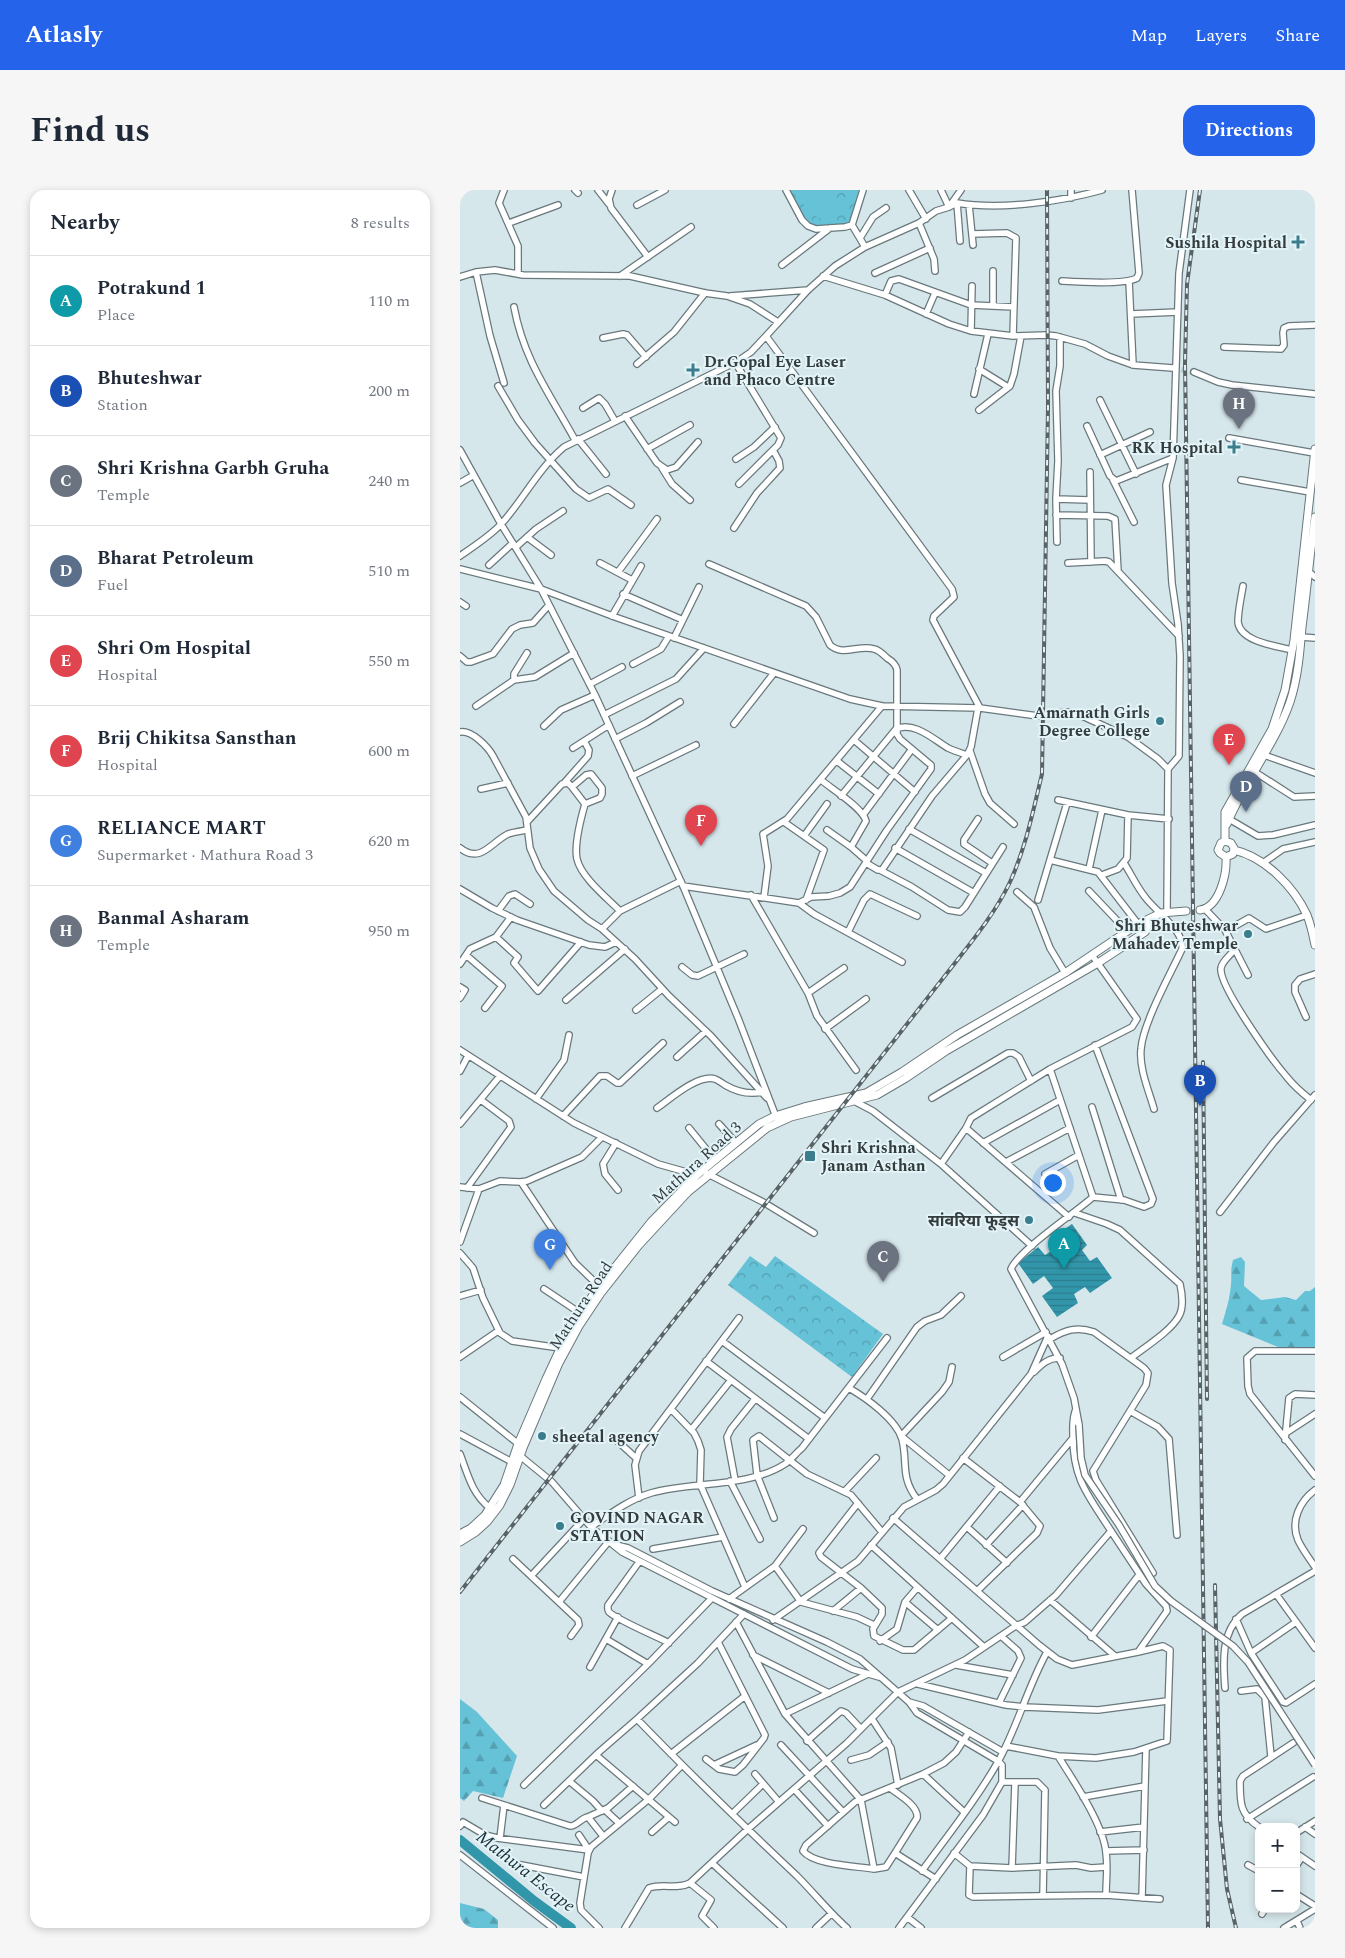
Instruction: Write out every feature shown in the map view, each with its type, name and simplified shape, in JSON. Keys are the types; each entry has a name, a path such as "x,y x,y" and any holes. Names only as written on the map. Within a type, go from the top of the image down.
{"main road":[{"path":"1225,841 1225,812 1272,729 1285,690 1292,650 1315,448"},
{"path":"1225,829 1289,704 1297,672 1315,517"},
{"path":"1225,841 1231,843 1234,850"},
{"path":"1225,841 1219,846 1218,850 1222,856 1226,857"},
{"path":"1226,857 1230,856 1234,850"},
{"path":"1234,850 1247,853 1263,863 1289,888 1307,915 1313,928 1315,945"},
{"path":"1203,910 1214,899 1220,888 1226,857"},
{"path":"777,1119 804,1107 866,1093 902,1072 957,1035 1065,973 1138,924 1161,914 1186,911"},
{"path":"777,1119 856,1102 877,1095 946,1051 1098,963 1145,932 1161,914"},
{"name":"Mathura Road 3","path":"517,1454 560,1348 580,1313 651,1222 715,1160 759,1124 777,1119"},
{"name":"Mathura Road","path":"521,1446 566,1348 601,1288 702,1174 777,1119"},
{"path":"460,1534 471,1528 490,1508 504,1485 512,1462 517,1454"},
{"path":"460,1542 487,1522 500,1505 510,1485 517,1454"}],"street":[{"path":"504,190 499,202 518,246 518,272"},
{"path":"598,190 648,257"},
{"path":"609,204 612,190"},
{"path":"638,205 654,192 665,190"},
{"path":"786,190 802,220 808,226 816,229 852,225"},
{"path":"863,190 852,225 865,247"},
{"path":"909,190 926,219"},
{"path":"941,190 948,207"},
{"path":"948,207 962,190"},
{"path":"1071,190 1071,198"},
{"path":"460,556 501,524 551,460 564,447 735,362 751,352 823,276 865,247 919,223 936,211 957,203 969,205 1014,204 1071,198 1102,190"},
{"path":"1062,281 1085,283 1129,281 1137,278 1139,273 1132,190"},
{"path":"1161,914 1169,819 1168,769 1179,756 1179,636 1172,583 1166,486 1173,458 1179,273 1190,190"},
{"path":"957,203 960,241"},
{"path":"509,223 558,205"},
{"path":"969,205 973,245"},
{"path":"860,238 873,217 886,208"},
{"path":"919,223 934,259 935,271"},
{"path":"620,276 691,227"},
{"path":"782,265 832,227"},
{"path":"972,234 1007,233 1016,238 1013,336"},
{"path":"875,273 930,248"},
{"path":"460,277 476,272 495,270 523,274 630,276 664,282 705,293 727,296 750,304 778,322"},
{"path":"993,271 993,306"},
{"path":"476,272 501,385 518,420 535,443 585,497 589,498 608,489 630,505"},
{"path":"823,276 885,295 949,324 971,331 1013,336 1046,335 1084,344 1108,356 1133,365 1173,368"},
{"path":"885,295 891,281 896,279 904,280 971,305 1014,307"},
{"path":"1129,281 1133,365"},
{"path":"971,331 972,286"},
{"path":"727,296 808,290"},
{"path":"637,364 674,332 705,293"},
{"path":"926,314 935,293"},
{"path":"514,307 518,329 527,355 540,381 577,440 606,474"},
{"path":"1131,314 1178,312"},
{"path":"1224,347 1281,349 1284,345 1284,328 1289,326 1315,325"},
{"path":"974,394 988,334"},
{"path":"603,338 627,335 646,356"},
{"path":"766,336 952,589 954,597 934,616 934,620 979,708 968,753 932,796 880,870"},
{"path":"979,410 1008,388 1013,380 1021,336"},
{"path":"1057,542 1056,499 1058,461 1056,391 1059,374 1060,338"},
{"path":"735,362 781,438 773,450 739,484"},
{"path":"980,369 1008,388"},
{"path":"1194,372 1225,383 1315,394"},
{"path":"583,408 598,398 605,404 615,421"},
{"path":"1100,400 1136,474"},
{"path":"625,416 672,484 690,500"},
{"path":"648,449 690,425"},
{"path":"1087,426 1134,522"},
{"path":"736,459 754,447 775,427"},
{"path":"1100,455 1120,444 1150,432"},
{"path":"1230,438 1314,453"},
{"path":"660,466 667,470 673,469 698,442"},
{"path":"734,528 757,493 780,468 781,465 773,450"},
{"path":"460,452 541,589 590,684 682,883 777,1119"},
{"path":"1113,480 1119,481 1173,458"},
{"path":"1090,472 1091,562"},
{"path":"460,483 474,475"},
{"path":"1241,480 1310,492"},
{"path":"1056,499 1090,500"},
{"path":"489,565 563,511"},
{"path":"1056,515 1108,516 1115,519 1118,571"},
{"path":"618,572 657,519"},
{"path":"527,537 552,555"},
{"path":"1068,563 1109,562 1179,636"},
{"path":"600,563 632,580"},
{"path":"709,564 806,606 816,617 830,645 834,648 843,651 866,648 879,651 896,666 896,729 900,739 931,766 931,769 847,890 829,896 811,897 799,904"},
{"path":"612,616 641,566"},
{"path":"460,569 541,589 850,700 882,706 979,708 1038,716 1066,712 1078,714 1128,737 1158,759 1168,769"},
{"path":"1308,571 1315,577"},
{"path":"1243,586 1238,623 1242,632 1256,641 1292,650"},
{"path":"633,664 661,649 672,637 683,620 699,587"},
{"path":"624,594 683,620"},
{"path":"460,656 467,662 471,662 493,654 512,629 520,625 534,624 549,605"},
{"path":"1301,637 1315,638"},
{"path":"604,715 676,679 704,648"},
{"path":"514,680 514,674 527,653"},
{"path":"476,706 514,680 535,678 574,653"},
{"path":"590,684 622,668"},
{"path":"734,724 774,673"},
{"path":"544,726 561,710 595,695"},
{"path":"615,739 680,702"},
{"path":"764,897 768,866 763,834 784,822 882,706"},
{"path":"573,748 609,725"},
{"path":"841,796 896,729 902,726 910,727 928,735 950,749 968,753"},
{"path":"460,732 467,732 490,751 526,816 530,848 546,881 561,898 602,929 624,949 706,1031 772,1104"},
{"path":"854,740 915,792"},
{"path":"527,822 588,756 589,750 584,741"},
{"path":"632,776 696,745"},
{"path":"863,815 912,749"},
{"path":"968,753 990,803 1014,824"},
{"path":"1264,755 1315,773"},
{"path":"837,761 879,794"},
{"path":"1254,772 1294,797 1315,796"},
{"path":"572,787 586,775 591,774 594,776 602,788 602,794 600,798 585,804"},
{"path":"821,780 863,815 866,821 851,847"},
{"path":"565,782 572,787 585,804 577,848 577,859 589,878 620,911"},
{"path":"481,788 508,783"},
{"path":"1058,800 1128,815 1169,819"},
{"path":"1038,900 1068,803"},
{"path":"804,836 827,804"},
{"path":"1088,869 1102,810"},
{"path":"1102,875 1118,869 1127,858 1128,815"},
{"path":"978,819 964,840 964,844 992,864"},
{"path":"1229,819 1258,836 1272,835 1315,825"},
{"path":"784,822 824,850 806,900"},
{"path":"909,829 986,873"},
{"path":"460,848 470,854 476,854 508,834 527,830"},
{"path":"827,830 851,847 866,862 955,912 962,911 1003,848"},
{"path":"1263,863 1283,849 1315,842"},
{"path":"895,848 974,893"},
{"path":"1050,860 1088,869 1102,875 1138,924"},
{"path":"1124,863 1144,896 1174,927 1183,944 1182,950 1153,1011 1140,1049 1142,1071 1154,1109"},
{"path":"602,929 620,911 682,883 799,904 902,962"},
{"path":"460,889 511,917 581,942 605,947 616,942"},
{"path":"1089,891 1127,931"},
{"path":"1017,892 1034,907 1050,948 1065,973"},
{"path":"498,911 510,896 515,894 530,904"},
{"path":"848,932 864,900 870,894 917,916"},
{"path":"751,895 808,993 810,1003 825,1029 856,1070"},
{"path":"1203,910 1225,930 1248,975"},
{"path":"1225,930 1249,918 1266,929 1307,915"},
{"path":"461,961 470,949 496,937 511,917"},
{"path":"496,937 518,957 514,963 538,991 581,942"},
{"path":"566,1000 624,949"},
{"path":"1234,950 1223,962 1220,970 1224,981 1258,1039 1287,1078 1310,1100"},
{"path":"466,954 502,986 485,1008"},
{"path":"682,967 694,976 717,968 744,954"},
{"path":"941,1164 971,1118 1050,1070 1132,1027 1138,1019 1092,955"},
{"path":"808,993 844,968"},
{"path":"1306,1017 1295,992 1295,984 1300,979 1315,974"},
{"path":"460,987 465,990 460,998"},
{"path":"636,1010 662,989"},
{"path":"825,1029 866,999"},
{"path":"677,1056 706,1031"},
{"path":"536,1099 564,1060 569,1035"},
{"path":"563,1116 600,1076 607,1076 620,1083 663,1043"},
{"path":"1095,1045 1153,1199 1151,1204 1144,1207 1121,1200 1094,1197 1032,1246 1013,1264 1012,1274 1060,1358 1068,1379 1079,1425 1081,1458 1085,1475 1119,1525 1155,1586 1171,1601 1240,1652 1261,1680 1315,1765"},
{"path":"460,1050 563,1116 602,1137 658,1164 702,1174 763,1202 814,1233"},
{"path":"932,1098 1008,1053 1013,1053 1018,1057 1031,1081"},
{"path":"460,1071 468,1056"},
{"path":"1050,1070 1094,1197"},
{"path":"460,1124 500,1076"},
{"path":"657,1108 684,1089 709,1079 715,1079 732,1089 746,1094 762,1092"},
{"path":"1220,1212 1274,1142 1315,1095"},
{"path":"463,1188 511,1127 509,1121 481,1100"},
{"path":"983,1142 1060,1100"},
{"path":"856,1102 873,1111 941,1164 1032,1246"},
{"path":"1092,1107 1121,1200"},
{"path":"719,1124 736,1143"},
{"path":"689,1128 715,1160"},
{"path":"966,1128 1069,1217"},
{"path":"1006,1162 1070,1128"},
{"path":"463,1188 478,1189 500,1181 521,1182 582,1157 602,1137"},
{"path":"616,1143 603,1164 606,1174 618,1190"},
{"path":"1045,1174 1079,1155"},
{"path":"521,1182 575,1263 601,1288"},
{"path":"460,1242 478,1189"},
{"path":"1075,1213 1120,1230 1180,1284 1182,1309 1180,1316 1168,1329 1131,1358"},
{"path":"460,1253 473,1268 480,1290 498,1331 512,1341 560,1348"},
{"path":"544,1289 580,1313"},
{"path":"460,1296 480,1290"},
{"path":"867,1398 917,1327 925,1321 941,1315 961,1296"},
{"path":"639,1498 635,1465 639,1451 739,1318"},
{"path":"1003,1357 1048,1336 1070,1329 1086,1329 1094,1332 1144,1368 1148,1374 1146,1385 1094,1467 1093,1476 1153,1574"},
{"path":"460,1357 498,1331"},
{"path":"1031,1374 1048,1336"},
{"path":"592,1527 618,1509 651,1493 757,1475 767,1472 789,1460 809,1440 886,1338"},
{"path":"722,1341 825,1418"},
{"path":"1315,1351 1255,1351 1247,1358 1250,1394 1315,1476"},
{"path":"767,1624 858,1561 904,1507 936,1490 1031,1374 1045,1362 1060,1358"},
{"path":"706,1361 809,1440"},
{"path":"901,1436 942,1392 949,1382 952,1367"},
{"path":"691,1430 731,1380"},
{"path":"849,1388 867,1398 878,1408 901,1436 949,1475"},
{"path":"1285,1440 1288,1402 1291,1395 1315,1395"},
{"path":"460,1397 521,1446"},
{"path":"755,1399 731,1429 727,1437 732,1480 760,1539"},
{"path":"670,1409 691,1430 698,1441 701,1450 700,1484 745,1587"},
{"path":"1076,1409 1073,1416 1073,1457 1079,1480 1139,1574 1168,1609 1138,1652"},
{"path":"1130,1411 1158,1427 1169,1439 1178,1535"},
{"path":"1286,1433 1315,1414"},
{"path":"460,1434 512,1462"},
{"path":"901,1436 907,1484 917,1499"},
{"path":"613,1437 636,1458"},
{"path":"774,1518 757,1475 753,1440 756,1437 762,1437 807,1474 845,1490 882,1532"},
{"path":"986,1544 1022,1503 1073,1438"},
{"path":"460,1454 475,1492 481,1501 490,1508"},
{"path":"517,1454 552,1482 584,1519 609,1541 628,1548 728,1599 860,1659 909,1702 917,1712 1002,1765 1002,1782 983,1815 900,1928"},
{"path":"845,1490 876,1458"},
{"path":"963,1458 1022,1503 1040,1526 1039,1530 977,1591"},
{"path":"940,1559 1000,1486"},
{"path":"1225,1688 1224,1653 1236,1619 1315,1569 1298,1540 1295,1530 1300,1507 1306,1497 1315,1490"},
{"path":"858,1503 819,1553 840,1574 861,1588 882,1608 882,1614 874,1625 872,1633 874,1636 880,1641 908,1651 919,1647 952,1618"},
{"path":"893,1518 1047,1652 1064,1662 1072,1665 1163,1646 1170,1650 1167,1741 1146,1749 1096,1758 1058,1756 1006,1746"},
{"path":"530,1576 584,1519"},
{"path":"967,1527 1007,1563"},
{"path":"728,1599 775,1566 803,1529"},
{"path":"625,1928 649,1888 657,1885 684,1887 690,1883 748,1829 862,1729 898,1692 955,1665 1025,1622 1050,1600 1111,1531"},
{"path":"653,1549 723,1537"},
{"path":"559,1602 609,1541"},
{"path":"616,1545 622,1552 639,1562 767,1624 852,1669 879,1677"},
{"path":"871,1545 984,1647"},
{"path":"513,1559 580,1622 571,1636"},
{"path":"639,1562 608,1604 609,1612 669,1643"},
{"path":"775,1566 801,1602 857,1617 874,1625"},
{"path":"1092,1636 1139,1574"},
{"path":"833,1611 861,1588"},
{"path":"880,1641 899,1626 905,1602 917,1588"},
{"path":"1276,1594 1315,1648"},
{"path":"524,1785 648,1664 712,1598"},
{"path":"1050,1600 1114,1656"},
{"path":"905,1602 938,1630"},
{"path":"544,1805 596,1755 666,1693 744,1614"},
{"path":"590,1667 618,1617"},
{"path":"1236,1619 1251,1653 1283,1702 1286,1703 1315,1684"},
{"path":"736,1622 785,1714 861,1800 874,1868"},
{"path":"1251,1653 1296,1622"},
{"path":"998,1703 1020,1661 1020,1654 1001,1636"},
{"path":"606,1639 648,1664"},
{"path":"706,1759 714,1766 735,1772 743,1765 764,1738 764,1732 718,1642"},
{"path":"922,1870 998,1761 1024,1707 1039,1667 1047,1652"},
{"path":"753,1655 829,1693"},
{"path":"955,1665 1013,1675"},
{"path":"785,1714 868,1674"},
{"path":"918,1684 998,1703 1024,1707 1098,1710 1167,1701"},
{"path":"1241,1690 1257,1689 1265,1697 1271,1756"},
{"path":"671,1754 745,1696"},
{"path":"909,1702 923,1706 1003,1752"},
{"path":"807,1741 840,1711 846,1713 862,1729"},
{"path":"637,1719 810,1889 831,1914 847,1928"},
{"path":"872,1719 891,1748 898,1784"},
{"path":"890,1788 915,1808 918,1813 917,1818 886,1867 874,1868 834,1864 804,1854 804,1848 844,1812 861,1800 923,1774 950,1757 969,1732"},
{"path":"851,1760 869,1755 888,1742"},
{"path":"714,1766 760,1743"},
{"path":"1255,1825 1246,1819 1242,1806 1240,1781 1243,1776 1293,1743"},
{"path":"782,1745 844,1812"},
{"path":"1142,1898 1146,1749"},
{"path":"596,1755 675,1822"},
{"path":"1058,1756 1083,1797 1100,1832 1106,1852 1106,1896"},
{"path":"599,1928 581,1910 580,1903 589,1850 595,1842 648,1799 682,1765"},
{"path":"755,1774 780,1802"},
{"path":"923,1774 964,1812"},
{"path":"1246,1819 1313,1778"},
{"path":"569,1781 619,1823"},
{"path":"1002,1782 1037,1782 1045,1790 1043,1896"},
{"path":"1012,1868 1014,1783"},
{"path":"732,1814 763,1784"},
{"path":"482,1798 570,1826 575,1825 582,1819 604,1811 633,1786"},
{"path":"1083,1797 1145,1786"},
{"path":"794,1789 828,1826"},
{"path":"500,1838 504,1805"},
{"path":"588,1817 603,1836"},
{"path":"652,1832 669,1817"},
{"path":"1300,1830 1315,1821"},
{"path":"460,1826 463,1822 485,1835 589,1850"},
{"path":"1100,1832 1144,1827"},
{"path":"1305,1827 1315,1834"},
{"path":"579,1835 589,1850"},
{"path":"1106,1852 1144,1850"},
{"path":"895,1853 936,1879"},
{"path":"954,1853 970,1866 1012,1868 1106,1867"},
{"path":"460,1855 553,1928"},
{"path":"1300,1860 1302,1857 1315,1866"},
{"path":"712,1863 783,1928"},
{"path":"516,1864 584,1877"},
{"path":"1248,1865 1255,1869"},
{"path":"970,1866 968,1891 969,1895 973,1897 1106,1896 1160,1899"},
{"path":"690,1883 710,1900 702,1916 710,1927"},
{"path":"1284,1928 1315,1907 1300,1897"},
{"path":"816,1928 831,1914"},
{"path":"907,1917 921,1928"},
{"path":"1297,1921 1300,1928"}],"green space":[{"path":"789,190 859,190 850,222 844,225 815,225 806,221"},
{"path":"816,190 828,190 837,198 846,197 846,205 843,205 843,208 839,208 831,216 828,216 827,219 818,218 804,207 804,203"},
{"path":"750,1256 766,1267 775,1256 883,1334 852,1377 728,1285"},
{"path":"1241,1257 1245,1262 1244,1286 1261,1300 1285,1297 1296,1300 1305,1291 1310,1291 1315,1287 1315,1349 1278,1347 1222,1324 1230,1294 1233,1260"},
{"path":"460,1699 477,1712 517,1756 503,1798 473,1791 464,1801 460,1798"},
{"path":"460,1903 484,1909 498,1920 498,1928 460,1928"}],"shaded area":[{"path":"1072,1224 1087,1245 1082,1250 1090,1261 1097,1257 1112,1278 1090,1293 1085,1287 1074,1294 1078,1303 1057,1317 1042,1296 1053,1288 1044,1276 1033,1284 1018,1263 1038,1247 1045,1255 1056,1248 1050,1239"}],"waterway":[{"name":"Mathura Escape","path":"460,1840 534,1901 571,1928"}],"tunnel":[{"path":"1173,368 1194,372"},
{"path":"1186,911 1200,910"}],"railway":[{"path":"460,1592 971,943 1004,895 1016,869 1029,829 1042,774 1048,407 1047,190"},
{"path":"1200,190 1187,284 1185,363 1208,1928"},
{"path":"1203,1062 1207,1399"},
{"path":"1215,1585 1220,1819 1227,1889 1236,1928"}],"place":[{"name":"Sushila Hospital","path":"1298,242"},
{"name":"Dr.Gopal Eye Laser and Phaco Centre","path":"693,370"},
{"name":"Banmal Asharam","path":"1239,429"},
{"name":"RK Hospital","path":"1234,447"},
{"name":"Amarnath Girls Degree College","path":"1160,721"},
{"name":"Shri Om Hospital","path":"1229,765"},
{"name":"Bharat Petroleum","path":"1246,812"},
{"name":"Brij Chikitsa Sansthan","path":"701,846"},
{"name":"Shri Bhuteshwar Mahadev Temple","path":"1248,934"},
{"name":"Bhuteshwar","path":"1200,1106"},
{"name":"Shri Krishna Janam Asthan","path":"810,1156"},
{"name":"सांवरिया फूड्स","path":"1029,1220"},
{"name":"Potrakund 1","path":"1064,1269"},
{"name":"RELIANCE MART","path":"550,1270"},
{"name":"Shri Krishna Garbh Gruha","path":"883,1282"},
{"name":"sheetal agency","path":"542,1436"},
{"name":"GOVIND NAGAR STATION","path":"560,1526"}]}
